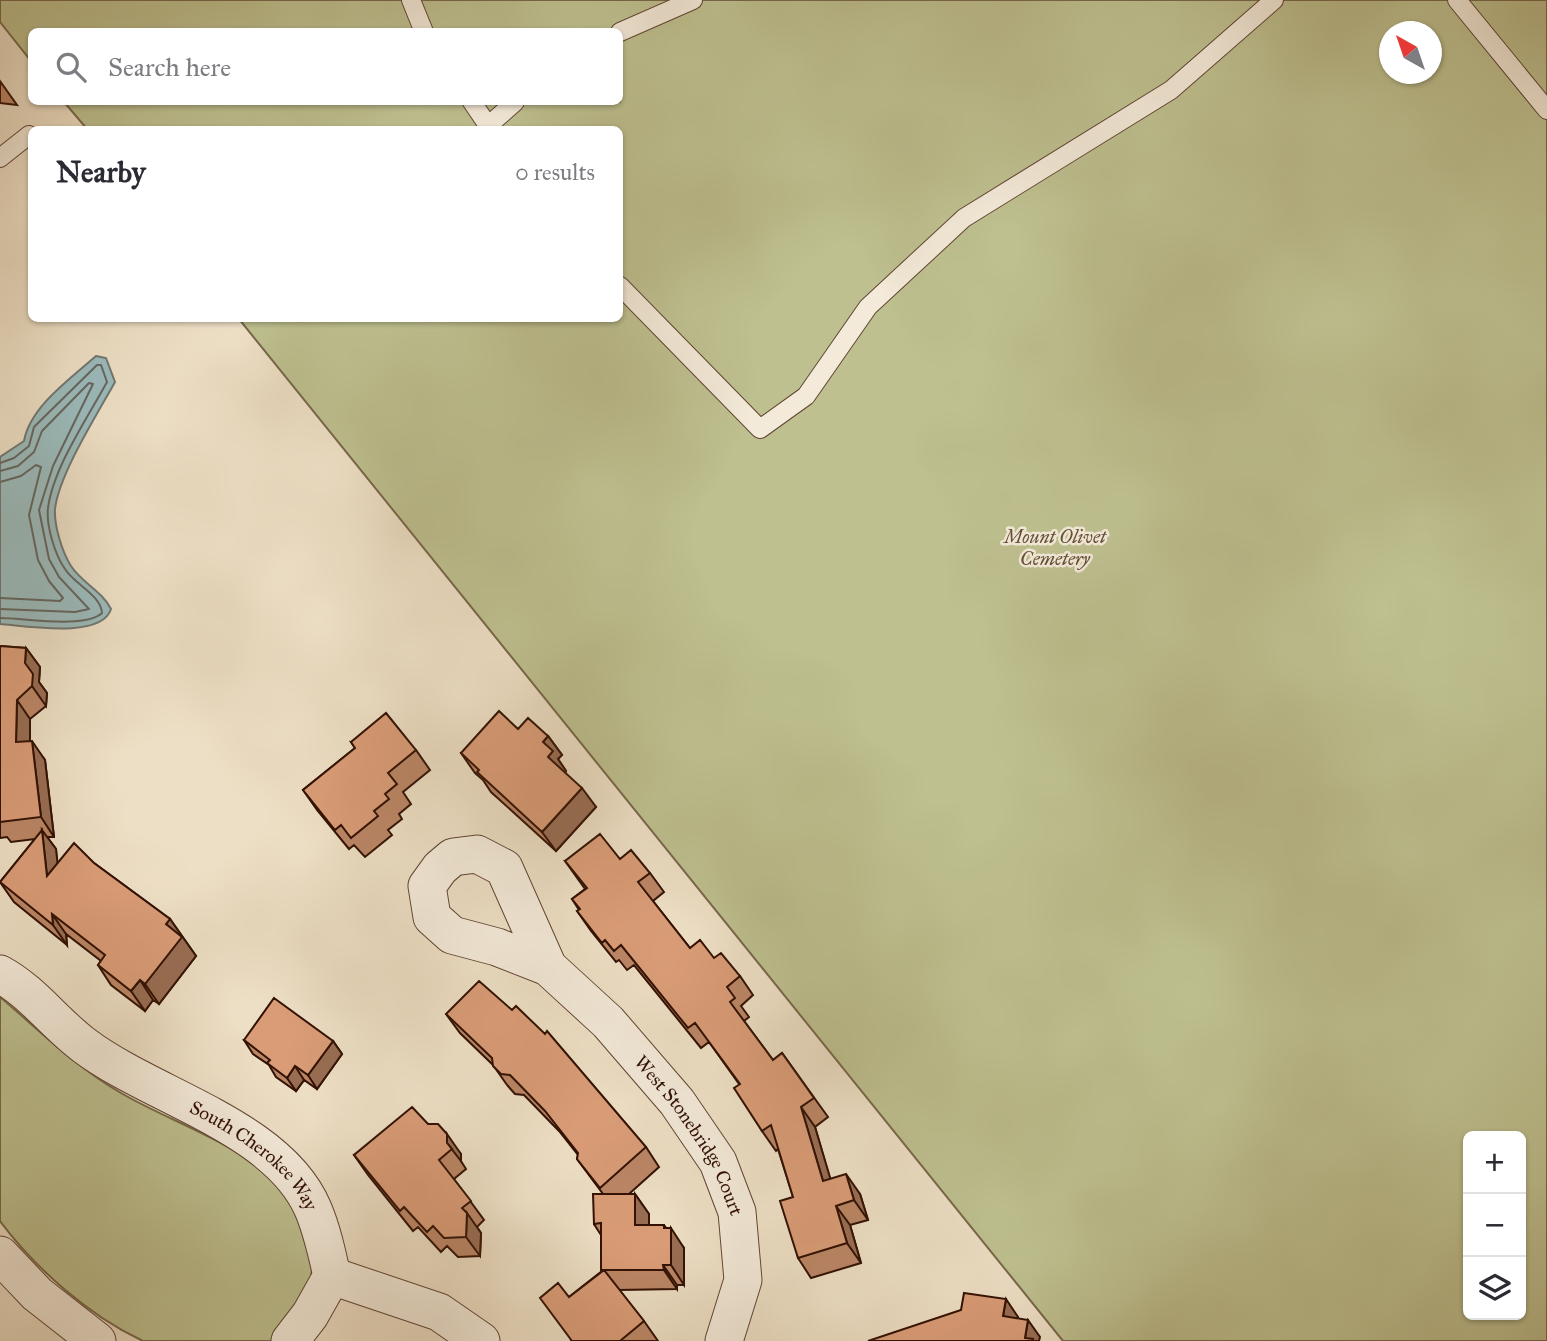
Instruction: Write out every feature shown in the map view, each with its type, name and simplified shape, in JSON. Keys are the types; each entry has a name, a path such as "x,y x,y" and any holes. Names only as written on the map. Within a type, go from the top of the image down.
{"street":[{"name":"West Stonebridge Court","path":"548,967 608,1022 677,1102 718,1162 737,1212 743,1280 724,1341"},
{"name":"South Cherokee Way","path":"0,974 15,982 85,1046 144,1083 240,1131 287,1171 312,1206 332,1276"},
{"path":"0,1255 37,1294 97,1341"},
{"path":"289,1341 310,1315 332,1276 439,1312 481,1341"}],"lane":[{"path":"411,0 422,28"},
{"path":"623,31 694,0"},
{"path":"623,289 760,429 806,396 868,307 964,218 1171,90 1274,0"},
{"path":"1457,0 1547,110"},
{"path":"474,105 489,126"},
{"path":"491,126 512,105"},
{"path":"0,158 28,136"}],"green space":[{"name":"Mount Olivet Cemetery","path":"0,0 1547,0 1547,1341 1063,1341 241,322 623,322 623,126 84,126 67,105 623,105 623,28 28,28 28,57 0,22"},
{"path":"0,997 58,1048 104,1083 231,1149 257,1166 279,1186 296,1210 308,1239 312,1271 302,1297 274,1341 143,1341 103,1318 64,1289 14,1239 0,1221"}],"water":[{"path":"96,356 106,358 115,382 71,462 58,495 55,515 59,538 71,566 111,609 105,618 79,627 44,628 0,624 0,457 24,441 34,417 43,405"}],"building":[{"path":"0,646 26,648 25,663 33,674 32,686 17,700 16,742 32,741 41,817 0,822"},
{"path":"499,711 518,729 528,718 548,736 543,742 553,751 548,757 582,788 542,832 477,772 479,770 461,753"},
{"path":"386,713 416,750 388,773 397,784 385,794 389,799 374,811 378,816 351,838 341,825 335,830 303,790 355,748 351,742"},
{"path":"42,830 47,876 74,843 94,863 170,919 166,924 182,937 145,984 140,980 131,991 98,965 105,955 52,914 53,925 0,882"},
{"path":"600,834 620,859 631,850 650,873 638,882 690,948 700,940 714,958 721,953 740,976 727,987 735,998 730,1002 773,1060 782,1053 814,1098 801,1107 823,1181 846,1174 854,1200 836,1206 847,1243 798,1258 780,1201 793,1197 771,1125 762,1131 734,1088 740,1084 695,1023 688,1028 621,945 614,951 605,940 602,943 577,911 580,909 572,899 587,888 565,861"},
{"path":"479,981 512,1010 516,1006 545,1034 547,1031 646,1147 600,1188 577,1159 578,1153 545,1111 510,1075 501,1074 493,1066 492,1058 446,1014"},
{"path":"274,998 333,1041 308,1075 295,1066 287,1078 267,1063 270,1060 244,1040"},
{"path":"412,1107 428,1124 438,1124 447,1134 447,1143 452,1149 439,1160 471,1201 462,1208 467,1213 466,1237 444,1238 433,1226 427,1232 404,1207 400,1211 354,1155"},
{"path":"593,1194 635,1194 635,1225 664,1225 664,1228 671,1228 671,1265 663,1265 664,1270 601,1270 601,1223 594,1224"},
{"path":"604,1270 644,1321 620,1341 572,1341 540,1298 558,1283 569,1297"},
{"path":"964,1293 1006,1299 1003,1316 1028,1320 1025,1338 1033,1341 868,1341 961,1310"}]}
